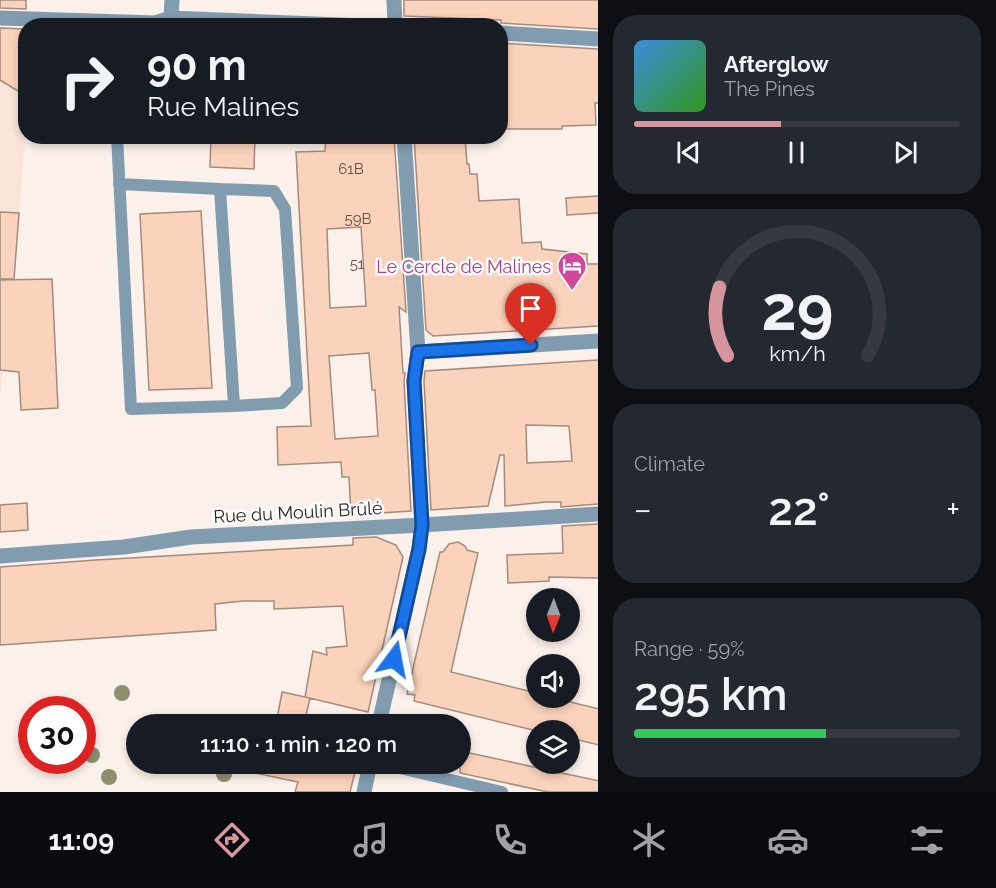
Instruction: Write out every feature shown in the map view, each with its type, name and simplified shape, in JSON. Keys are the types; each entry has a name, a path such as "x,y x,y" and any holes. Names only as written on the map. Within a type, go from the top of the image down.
{"street":[{"path":"171,18 172,0"},
{"path":"394,0 395,18"},
{"path":"0,18 18,19"},
{"path":"508,33 598,39"},
{"path":"381,714 419,549 422,525 414,381 418,352 405,144"},
{"path":"418,352 598,341"},
{"name":"Rue du Moulin Brûlé","path":"0,556 124,548 191,537 598,514"},
{"path":"364,792 368,774"}],"lane":[{"path":"117,144 119,184 131,409 282,403 297,388 285,209 274,190 119,184"},
{"path":"220,189 234,406"},
{"path":"426,774 502,792"}],"shaded area":[{"path":"0,33 18,34 18,144 25,144 12,299 0,394"}],"building":[{"path":"0,0 26,0 26,9 0,8"},
{"path":"404,0 598,0 598,29 508,23 508,18 404,16"},
{"path":"0,28 18,29 18,91 0,80"},
{"path":"508,43 598,49 596,125 562,126 562,129 508,129"},
{"path":"211,144 255,144 254,169 210,167"},
{"path":"325,144 395,144 406,312 399,307 403,373 405,373 411,511 351,515 349,477 342,477 341,462 278,465 277,427 311,426 296,152 325,151","holes":["361,227 366,306 330,308 327,229","369,353 372,390 375,390 378,436 335,439 329,356"]},
{"path":"414,144 466,144 470,174 477,174 479,201 519,199 522,243 541,242 542,249 587,254 587,264 598,264 598,326 433,336 426,330"},
{"path":"598,196 598,213 567,215 566,198"},
{"path":"201,211 212,388 149,390 140,214"},
{"path":"0,212 19,213 14,279 0,279"},
{"path":"52,279 58,408 21,410 19,372 0,370 0,280"},
{"path":"598,360 598,504 561,507 561,502 546,502 505,506 504,455 500,455 488,506 431,510 425,371","holes":["526,425 569,426 572,461 527,463"]},
{"path":"27,503 28,530 0,532 0,505"},
{"path":"598,524 598,578 549,577 549,581 508,583 507,555 563,553 562,526"},
{"path":"376,537 396,545 403,557 368,712 305,697 313,651 327,655 326,648 347,646 343,606 274,609 274,601 215,604 216,630 0,645 0,567 353,545 353,538"},
{"path":"458,542 467,550 478,553 451,672 526,690 526,708 580,708 580,704 598,709 598,745 580,740 580,720 526,720 526,728 414,701 415,695 407,694 440,552 443,552 449,544"},
{"path":"282,692 310,698 306,714 278,714"},
{"path":"471,753 526,765 526,774 567,774 598,781 598,792 548,792 465,774 471,774"},
{"path":"260,774 354,774 350,792 295,792 298,782"}],"place":[{"name":"Le Cercle de Malines","path":"572,292"}],"route":[{"path":"394,659 421,539 414,381 418,352 531,345"}]}
